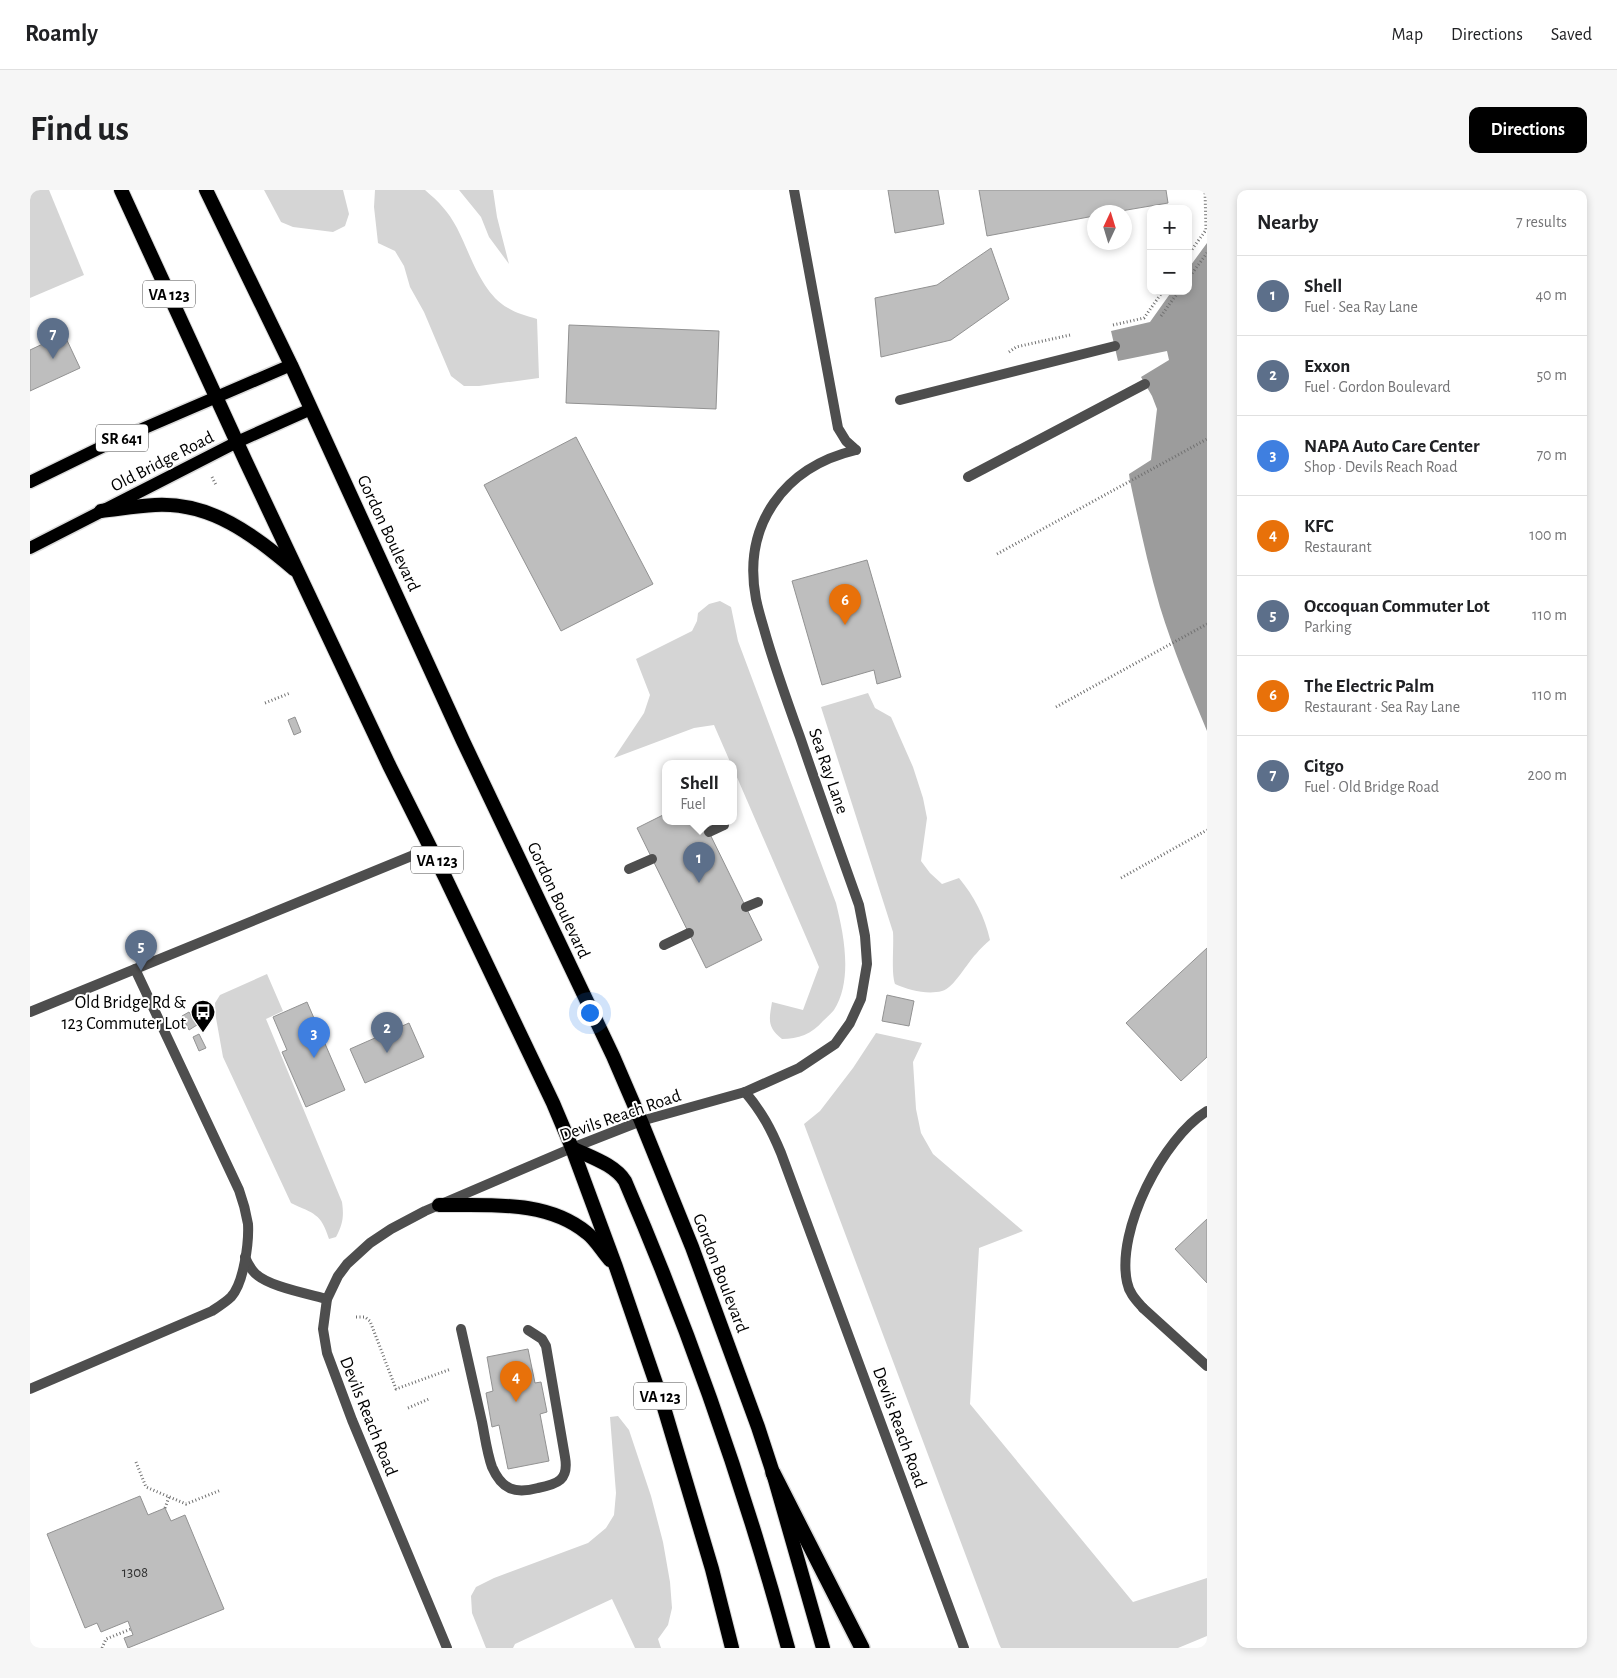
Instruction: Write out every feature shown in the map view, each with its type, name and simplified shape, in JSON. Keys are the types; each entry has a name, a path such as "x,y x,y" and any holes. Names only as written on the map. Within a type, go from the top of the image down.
{"highway":[{"name":"VA 123","path":"121,190 298,573 553,1103 572,1148 616,1267 667,1420 712,1569 732,1648"},
{"name":"Gordon Boulevard","path":"206,190 291,365 463,741 613,1056 692,1247 773,1473 823,1648"},
{"path":"101,511 156,505 190,508 210,513 238,526 264,544 298,573"},
{"path":"572,1148 618,1172 626,1181 662,1269 716,1415 777,1606 788,1648"},
{"path":"439,1205 527,1208 548,1212 563,1218 589,1234 616,1267"},
{"path":"773,1473 862,1648"}],"main road":[{"name":"Old Bridge Road","path":"30,482 112,442 291,365"},
{"name":"Old Bridge Road","path":"30,548 237,442 311,409"}],"street":[{"name":"Sea Ray Lane","path":"745,1092 799,1068 835,1044 850,1023 861,999 867,964 865,936 858,905 773,661 756,599 753,570 756,547 762,525 776,499 792,481 816,464 856,450 846,441 838,428 794,190"},
{"path":"900,400 1115,346"},
{"path":"968,477 1145,384"},
{"path":"709,832 724,825"},
{"path":"30,1012 431,848"},
{"path":"629,869 652,859"},
{"path":"746,907 758,902"},
{"path":"664,944 689,933"},
{"path":"30,1389 212,1311 232,1296 239,1281 245,1257 248,1226 245,1207 239,1190 135,969"},
{"name":"Devils Reach Road","path":"447,1648 326,1354 323,1329 327,1299 338,1276 358,1254 391,1228 424,1211 640,1121 745,1092 759,1108 769,1125 781,1153 964,1648"},
{"path":"1207,1111 1185,1128 1166,1153 1147,1184 1129,1238 1127,1281 1133,1297 1143,1308 1207,1366"},
{"path":"245,1257 254,1272 268,1281 327,1299"},
{"path":"461,1329 492,1467 506,1487 522,1491 555,1484 560,1481 566,1470 546,1346 542,1339 528,1330"}],"path":[{"path":"1192,250 1206,230 1205,190"},
{"path":"1192,274 1207,253"},
{"path":"1110,326 1144,318 1160,295"},
{"path":"1161,316 1176,295"},
{"path":"997,554 1207,439"},
{"path":"1056,707 1207,624"},
{"path":"265,703 290,693"},
{"path":"1121,878 1207,830"},
{"path":"356,1317 365,1317 370,1321 396,1389 451,1369"},
{"path":"408,1408 429,1399"},
{"path":"136,1462 146,1487 186,1504 221,1490"},
{"path":"165,1508 169,1497"},
{"path":"102,1648 106,1639 131,1629"}],"shaded area":[{"path":"30,190 49,190 84,275 30,298"},
{"path":"264,190 343,190 349,214 345,226 333,232 293,227 281,222"},
{"path":"375,190 425,190 443,207 457,228 477,272 490,293 511,310 537,319 539,378 479,386 464,386 451,376 424,312 410,287 404,266 395,251 378,243 374,207"},
{"path":"459,190 493,190 497,217 509,264 489,237 481,217"},
{"path":"1207,243 1207,731 1176,654 1160,607 1129,474 1151,460 1157,409 1141,377 1169,360 1167,351 1118,361 1111,331 1150,322 1169,295 1192,295 1192,264"},
{"path":"720,601 731,607 738,641 836,903 842,929 845,971 840,998 834,1010 819,1026 804,1035 794,1038 782,1039 771,1027 772,1002 803,1010 819,967 737,777 737,760 729,760 714,725 694,728 614,758 644,713 650,695 636,659 692,631 697,621 698,613 709,604"},
{"path":"868,693 875,708 891,717 913,767 923,798 927,818 921,861 942,884 959,878 978,907 990,940 972,958 951,985 942,991 918,991 895,984 893,932 821,707"},
{"path":"267,974 283,1011 266,1019 342,1202 342,1224 336,1237 329,1239 323,1224 316,1215 291,1203 223,1057 215,1003 220,995"},
{"path":"876,1033 922,1043 913,1062 916,1109 921,1133 933,1154 1023,1231 979,1248 970,1404 1133,1602 1207,1578 1207,1636 1178,1648 1001,1648 804,1124 820,1111 853,1068"},
{"path":"618,1416 629,1430 651,1496 663,1542 670,1582 672,1608 668,1625 658,1639 661,1648 635,1648 612,1599 515,1644 513,1648 486,1648 472,1613 471,1596 476,1587 494,1578 588,1543 606,1528 614,1515 616,1493 610,1417"}],"building":[{"path":"888,190 938,190 944,224 895,233"},
{"path":"979,190 1166,190 1168,203 1147,205 1147,207 1132,209 1132,205 1087,205 1087,217 987,236"},
{"path":"991,248 1009,299 951,340 881,357 875,298 937,285"},
{"path":"569,325 719,331 716,409 566,403"},
{"path":"64,334 80,368 30,391 30,350"},
{"path":"576,437 653,584 561,631 484,485"},
{"path":"867,560 901,677 877,684 874,670 822,685 792,581"},
{"path":"295,717 301,732 294,735 288,720"},
{"path":"662,816 662,825 705,825 762,940 706,968 637,828"},
{"path":"1207,948 1207,1057 1181,1081 1126,1023"},
{"path":"887,995 914,1001 909,1026 882,1021"},
{"path":"307,1002 345,1090 306,1107 282,1052 287,1050 273,1017"},
{"path":"189,1012 197,1025 189,1030 182,1016"},
{"path":"409,1023 424,1057 365,1083 350,1049"},
{"path":"199,1034 206,1048 199,1051 193,1037"},
{"path":"1207,1219 1207,1283 1175,1249"},
{"path":"528,1349 535,1383 541,1382 547,1412 540,1414 549,1461 508,1469 499,1425 492,1427 486,1393 493,1391 487,1357"},
{"path":"140,1496 148,1515 165,1508 171,1521 185,1515 224,1609 128,1648 124,1638 133,1635 128,1621 101,1632 97,1623 85,1628 47,1534"}],"place":[{"name":"Citgo","path":"53,359"},
{"name":"The Electric Palm","path":"845,625"},
{"name":"Shell","path":"699,883"},
{"name":"Occoquan Commuter Lot","path":"141,971"},
{"name":"Old Bridge Rd & 123 Commuter Lot","path":"203,1033"},
{"name":"Exxon","path":"387,1053"},
{"name":"NAPA Auto Care Center","path":"314,1058"},
{"name":"KFC","path":"516,1402"}]}
